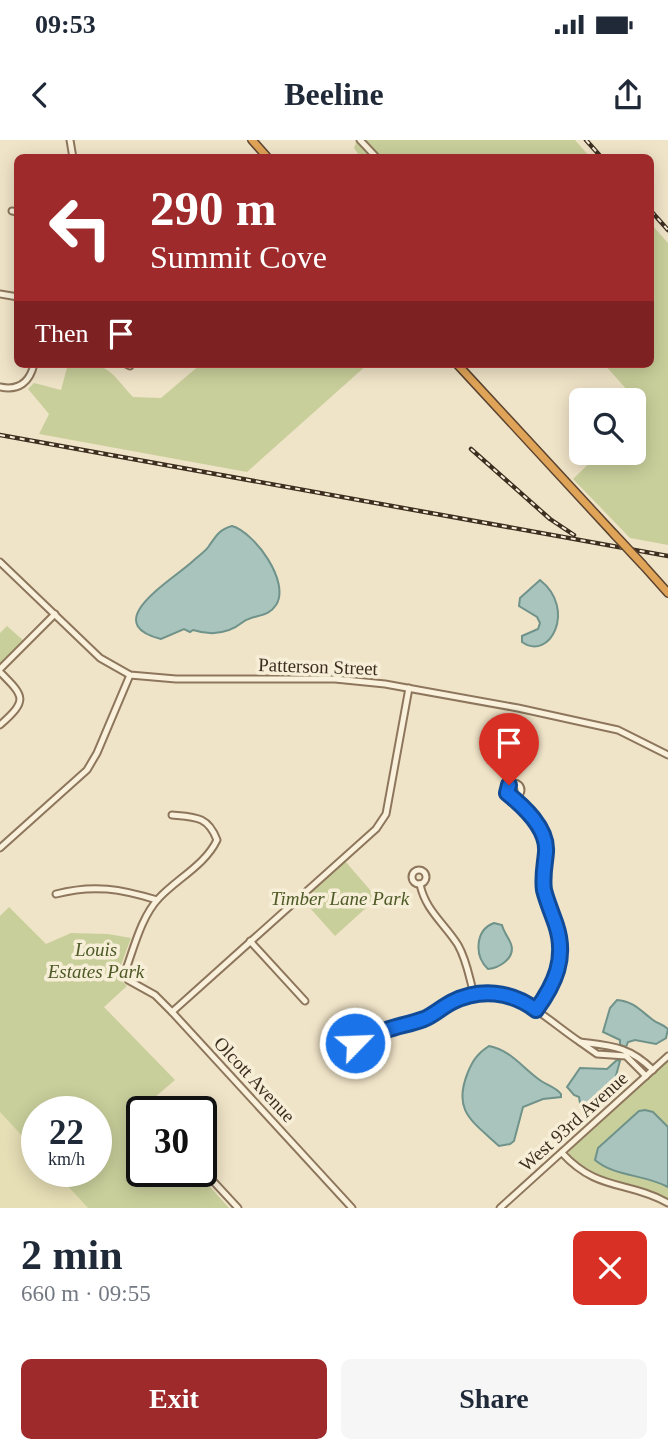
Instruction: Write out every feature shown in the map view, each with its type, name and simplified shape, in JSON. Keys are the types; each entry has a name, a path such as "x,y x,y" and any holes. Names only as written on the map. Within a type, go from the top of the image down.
{"highway":[{"path":"252,140 264,154"},
{"path":"461,368 668,593"}],"street":[{"path":"360,140 373,154"},
{"path":"0,387 20,386 29,377 32,368"},
{"name":"Patterson Street","path":"0,562 100,658 130,675 176,679 360,680 518,708 618,730 668,755"},
{"path":"0,724 18,707 21,694 0,671 55,614"},
{"path":"0,848 87,770 97,753 130,675"},
{"path":"172,1012 376,829 386,814 409,688"},
{"path":"515,796 538,824 546,840 544,887 560,939 557,975 536,1010"},
{"path":"57,894 96,887 130,891 157,900 210,853 217,840 213,828 206,821 173,815"},
{"path":"420,884 431,911 458,945 474,994"},
{"name":"Olcott Avenue","path":"157,900 141,926 125,972 128,980 155,995 172,1012 352,1208"},
{"path":"250,941 305,1001"},
{"path":"367,1040 391,1027 428,1017 450,1003 474,994 510,996 536,1010 593,1053 603,1056 635,1053 653,1070"},
{"path":"580,1042 605,1044 631,1060 646,1076"},
{"path":"603,1056 601,1049 605,1044"},
{"name":"West 93rd Avenue","path":"500,1208 668,1056"},
{"path":"562,1153 593,1178 648,1193 668,1203"},
{"path":"217,1185 238,1208"}],"shaded area":[{"path":"0,1112 21,1135 21,1187 69,1187 88,1208 0,1208"}],"green space":[{"path":"357,140 575,140 587,154 358,154 354,148"},
{"path":"654,227 668,243 668,545 630,538 573,479 588,465 646,465 646,388 625,388 608,368 654,368"},
{"path":"67,368 103,368 112,373 133,397 161,398 196,368 364,368 247,472 39,434 49,414 28,389 34,383 61,390"},
{"path":"7,626 24,641 0,665 0,633"},
{"name":"Timber Lane Park","path":"345,861 377,898 335,936 302,899"},
{"name":"Louis Estates Park","path":"9,907 46,944 71,933 131,938 117,976 127,986 104,1007 175,1080 156,1096 126,1096 126,1187 210,1187 229,1208 88,1208 69,1187 112,1187 112,1096 21,1096 21,1135 0,1112 0,916"},
{"path":"668,1060 668,1199 589,1172 568,1154 570,1148"}],"water":[{"path":"232,526 241,530 260,548 274,571 279,584 279,595 273,609 220,633 190,632 184,629 161,639 143,632 136,623 138,612 146,601 203,552 221,531"},
{"path":"540,580 551,592 557,605 558,618 550,639 542,645 532,646 522,642 522,636 538,629 540,623 537,617 519,606 520,598"},
{"path":"494,923 502,925 512,949 505,962 488,969 480,957 479,944 483,931"},
{"path":"617,1000 632,1004 666,1027 666,1038 656,1044 635,1040 628,1042 626,1047 620,1045 620,1040 603,1032 610,1008"},
{"path":"489,1046 509,1055 561,1094 561,1097 543,1099 523,1107 514,1141 499,1146 467,1114 462,1096 472,1064"},
{"path":"617,1060 620,1061 614,1083 587,1108 567,1087 580,1068 607,1069"},
{"path":"639,1111 653,1112 668,1127 668,1187 611,1170 595,1160 598,1148"}],"railway":[{"path":"586,140 598,154"},
{"path":"654,214 668,230"},
{"path":"0,435 668,556"},
{"path":"471,449 550,519 574,535"}],"route":[{"path":"355,1043 359,1038 367,1040 391,1027 428,1017 450,1003 474,994 510,996 536,1010 552,986 557,975 561,950 557,926 544,887 546,840 538,824 515,796 507,793 509,785"}]}
